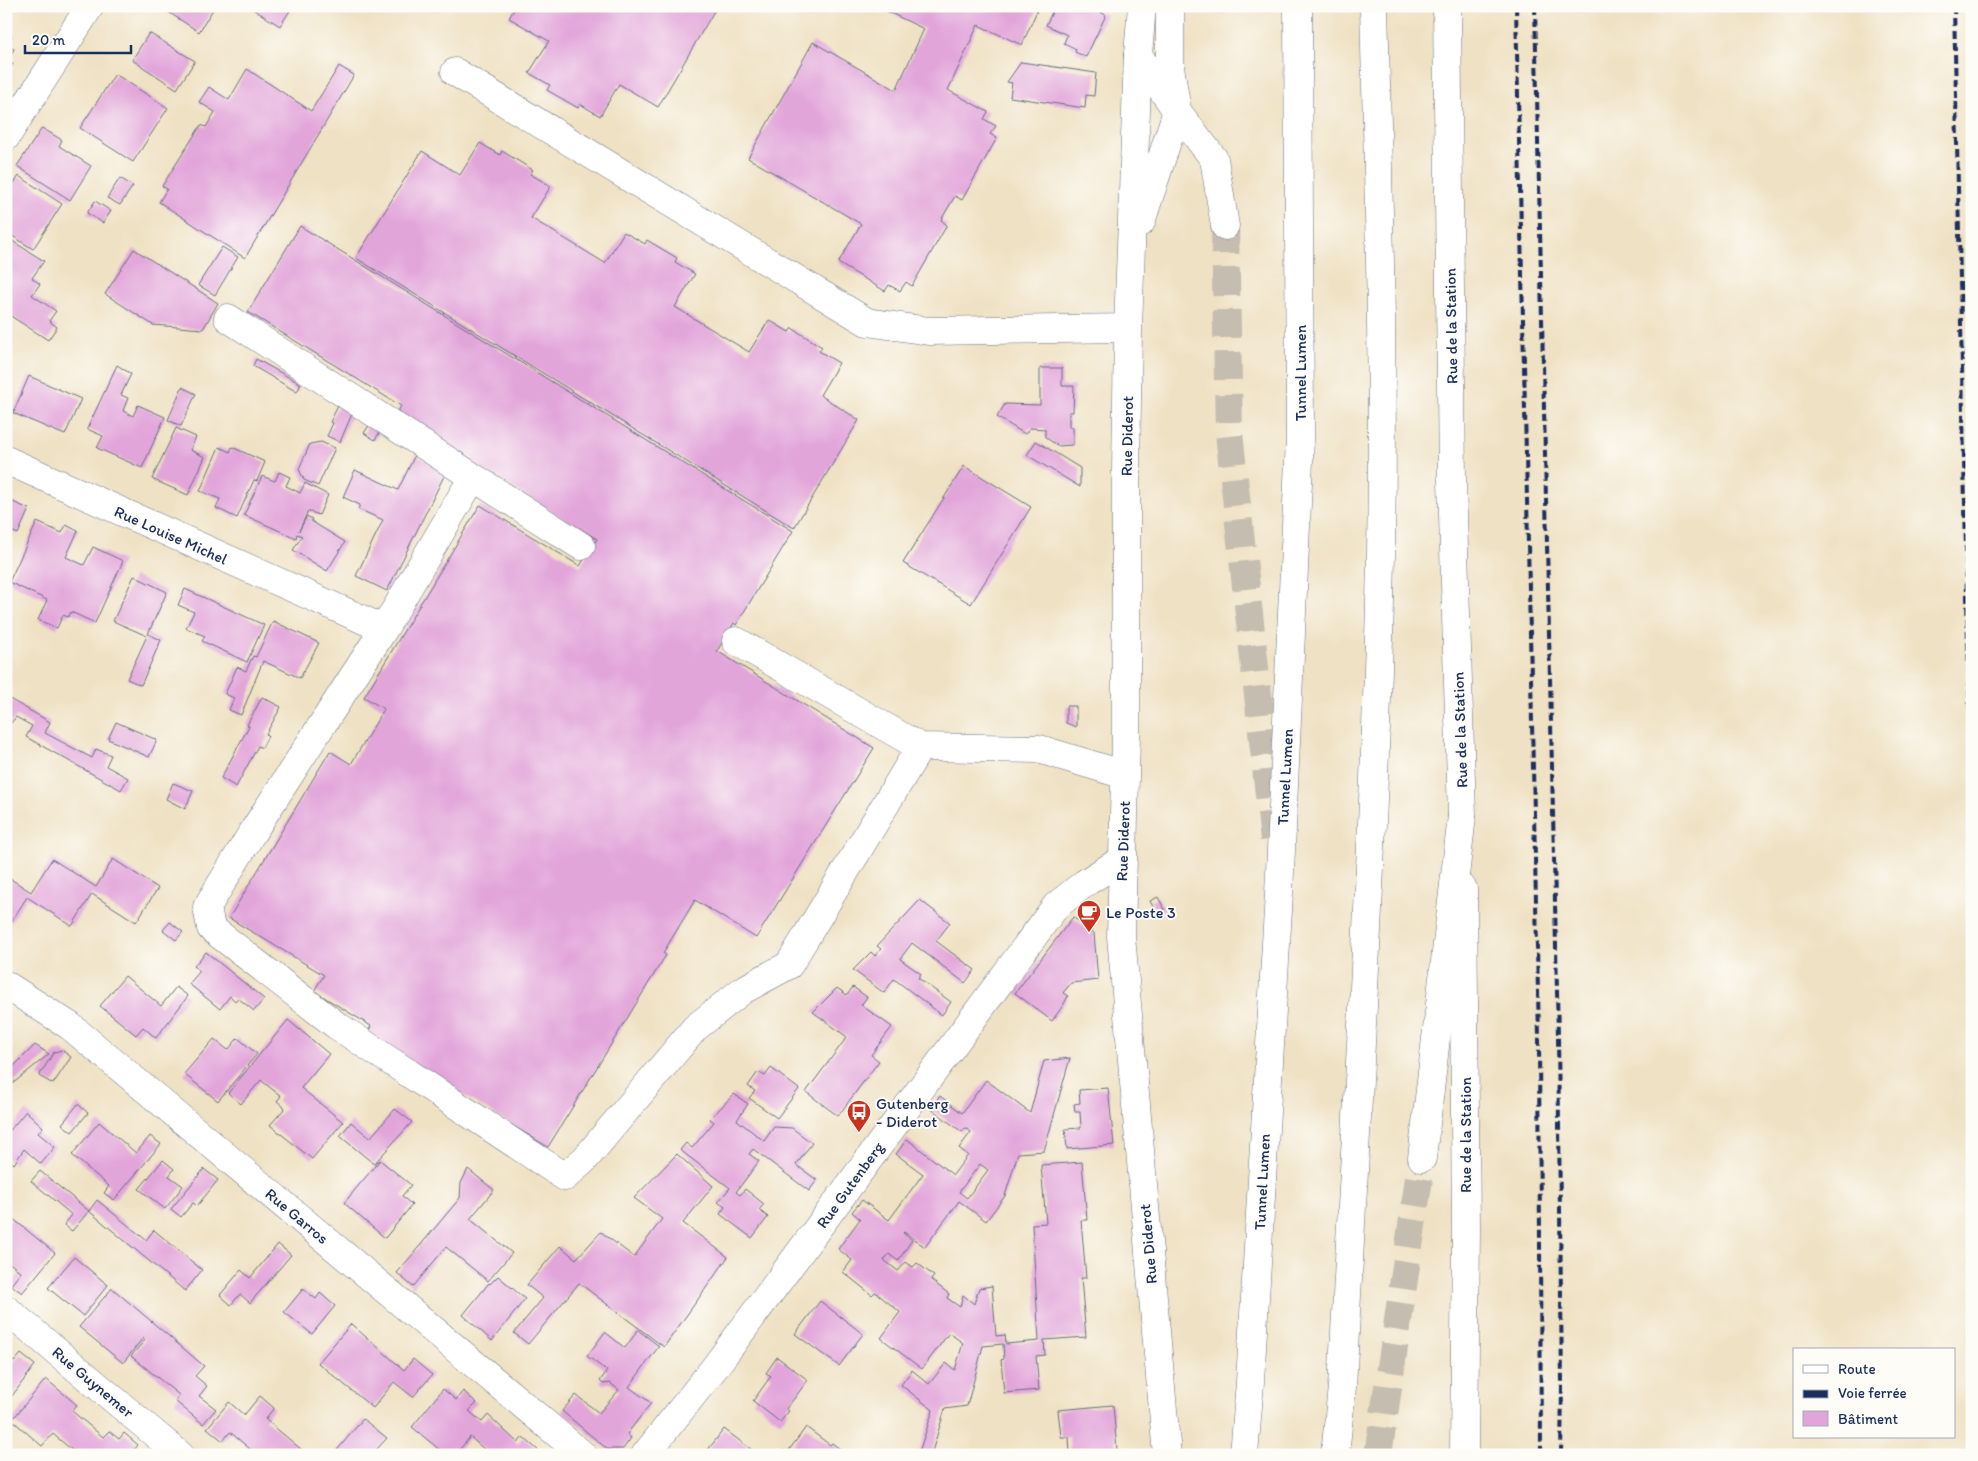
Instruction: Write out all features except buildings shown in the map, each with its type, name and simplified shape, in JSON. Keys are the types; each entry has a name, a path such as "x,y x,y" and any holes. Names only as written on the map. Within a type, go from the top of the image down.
{"main road":[{"name":"Rue Diderot","path":"1142,6 1138,55 1128,328 1125,775 1121,936 1167,1455"},
{"name":"Rue Diderot","path":"1131,255 1177,111 1170,67 1170,6"},
{"name":"Tunnel Lumen","path":"1244,1455 1279,904 1300,439 1300,99 1298,6"},
{"path":"1335,1455 1342,1387 1365,956 1380,602 1381,312 1374,6"},
{"name":"Rue de la Station","path":"1447,6 1452,481 1462,816 1466,1218 1464,1455"},
{"path":"6,137 87,7"},
{"path":"1138,55 1177,111 1214,159 1225,226"},
{"path":"455,72 867,322 930,331 1128,328"},
{"path":"228,318 581,546"},
{"name":"Rue Louise Michel","path":"6,460 384,629"},
{"path":"472,477 384,629 252,833 207,907 211,928 336,1025 565,1177 585,1159 694,1028 743,990 789,965 920,747"},
{"path":"736,640 920,747 1039,749 1125,775"},
{"path":"1422,1158 1462,816"},
{"name":"Rue Gutenberg","path":"645,1455 715,1367 1056,906 1085,883 1123,859"},
{"name":"Rue Garros","path":"6,985 70,1026 583,1455"},
{"name":"Rue Guynemer","path":"6,1309 180,1455"}],"tunnel":[{"path":"1225,226 1229,433 1274,840"},
{"path":"1378,1455 1422,1158"}],"railway":[{"path":"1516,6 1539,1037 1541,1455"},
{"path":"1535,6 1558,1037 1562,1385 1561,1455"},
{"path":"1954,6 1972,823"}],"place":[{"name":"Le Poste 3","path":"1089,933"},
{"name":"Gutenberg - Diderot","path":"859,1133"}]}
